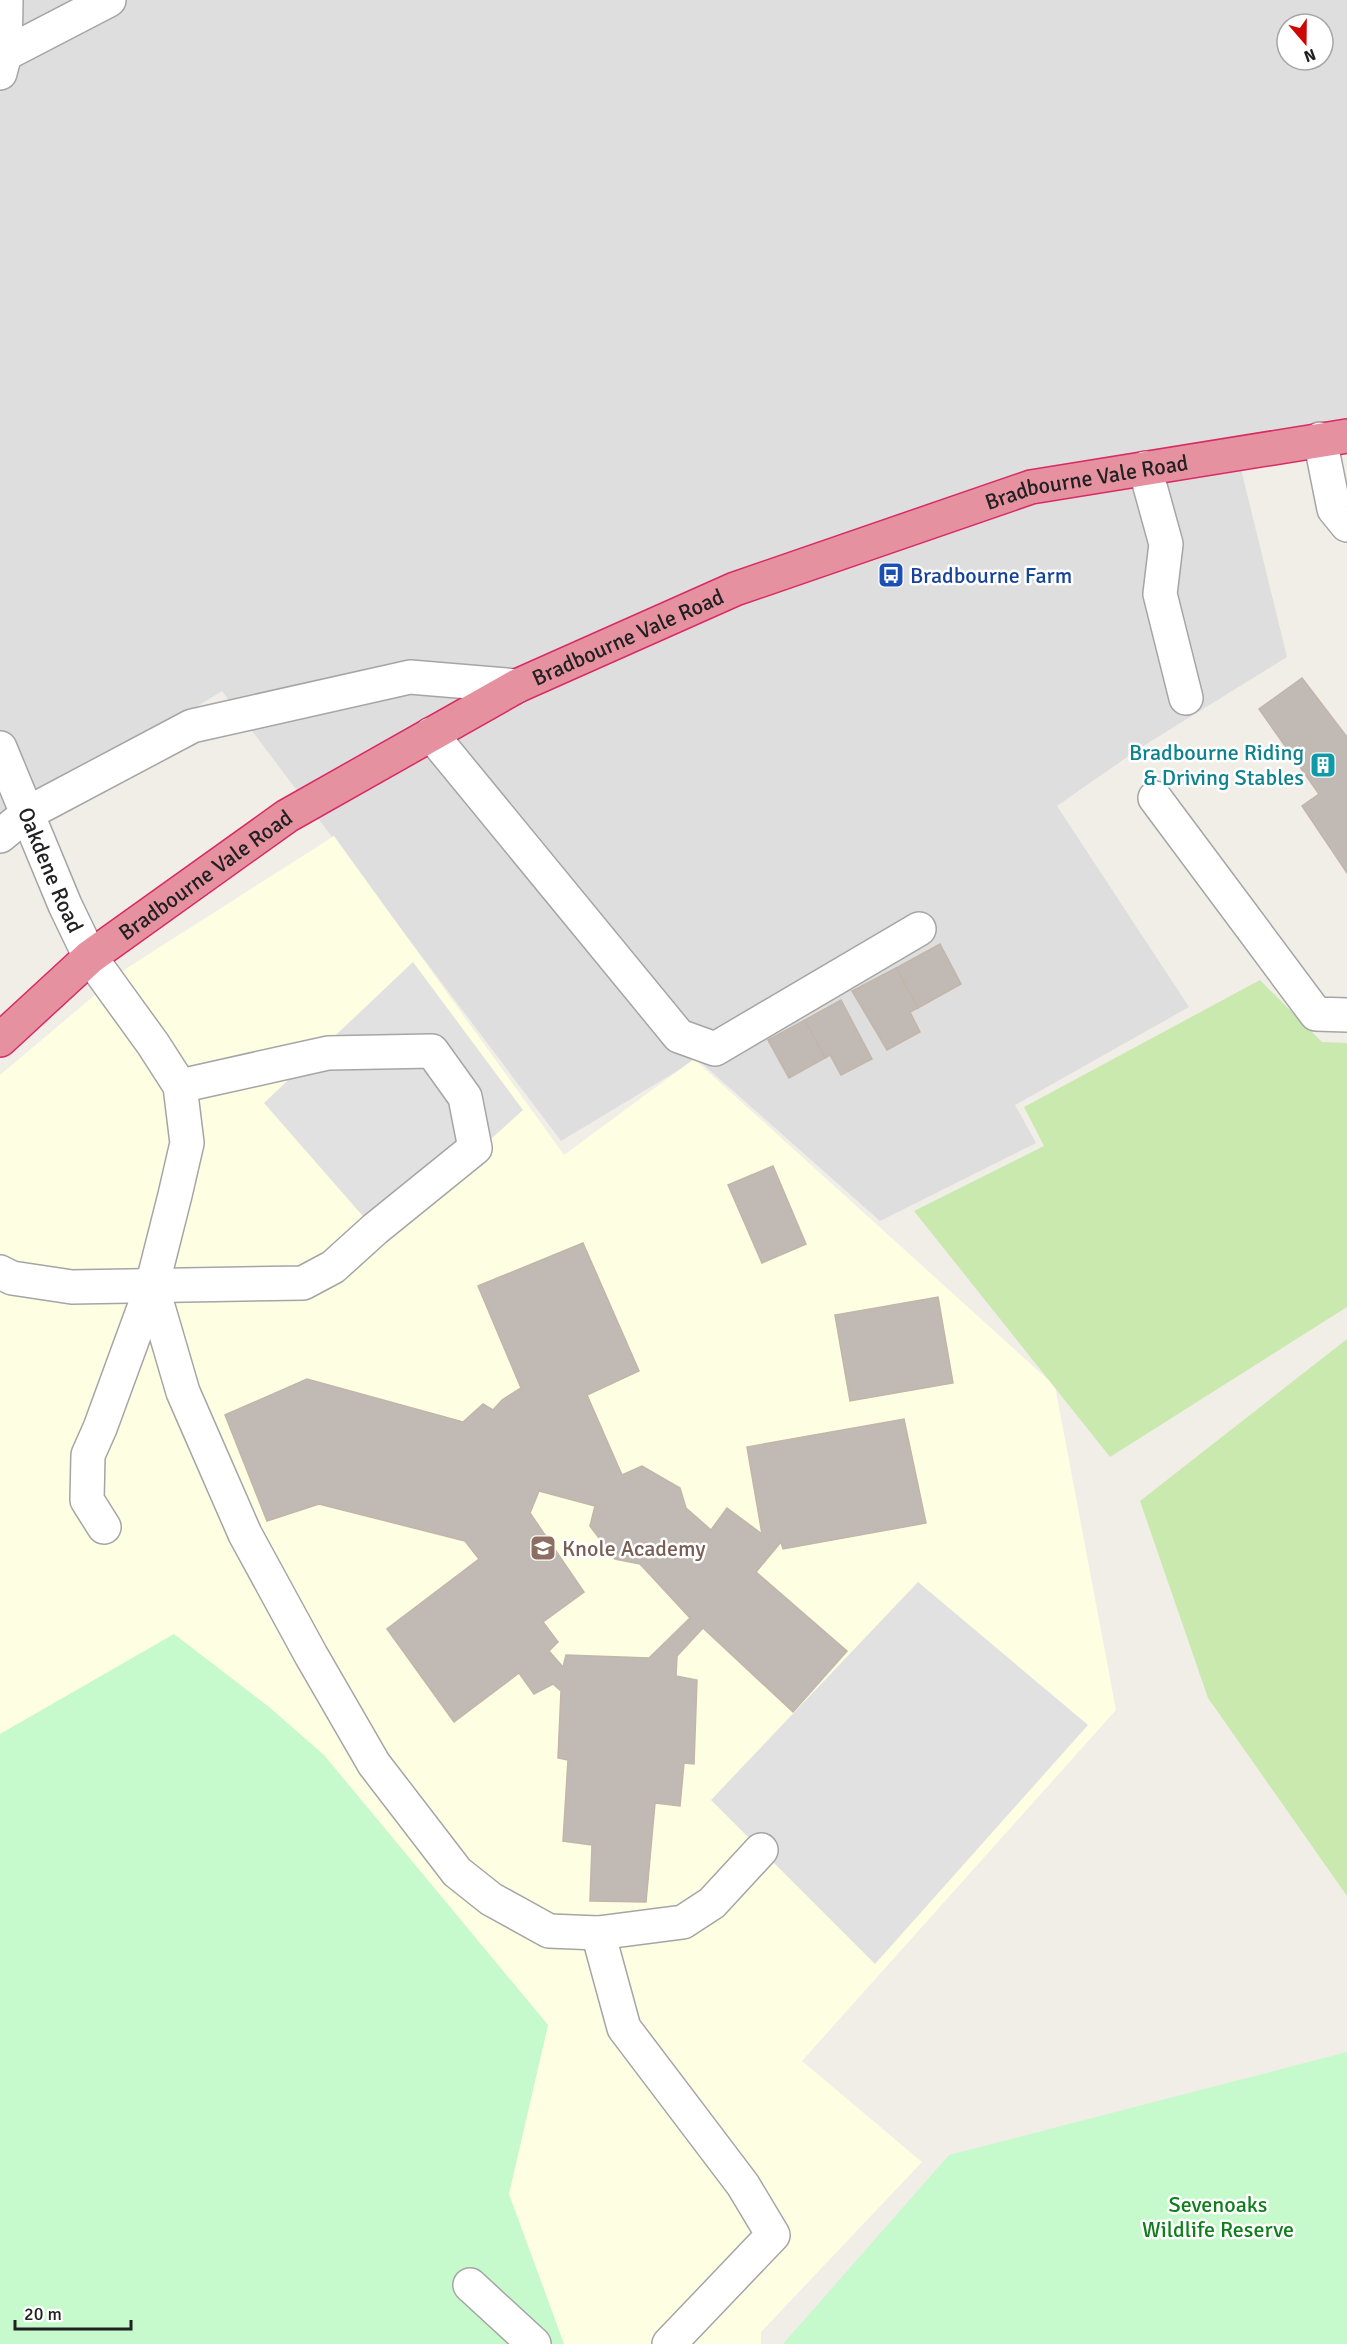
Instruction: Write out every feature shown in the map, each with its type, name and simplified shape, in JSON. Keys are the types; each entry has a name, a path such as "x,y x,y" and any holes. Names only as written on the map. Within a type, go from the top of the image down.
{"highway":[{"name":"Bradbourne Vale Road","path":"0,1041 90,957 287,816 517,686 746,585 1030,487 1333,438"}],"street":[{"path":"2,64 6,0"},
{"path":"2,64 109,0"},
{"path":"1333,438 1334,509 1347,525"},
{"path":"1144,468 1166,544 1160,594 1186,698"},
{"path":"0,836 28,813 192,726 410,677 517,686"},
{"path":"431,734 679,1036 715,1049 919,929"},
{"name":"Oakdene Road","path":"0,748 65,905 90,957 153,1044 180,1086"},
{"path":"1155,798 1316,1014 1347,1015"},
{"path":"0,1272 12,1278 72,1287 152,1286 303,1283 333,1267 375,1229 475,1148 465,1097 432,1051 328,1053 180,1086 187,1143 152,1286 88,1455 87,1500 104,1527"},
{"path":"152,1286 183,1392 245,1534 374,1764 457,1872 491,1899 549,1931 598,1932 683,1922 712,1903 761,1850"},
{"path":"598,1932 624,2028 744,2185 773,2235 669,2344"},
{"path":"470,2285 534,2344"}],"shaded area":[{"path":"0,0 1347,0 1347,450 1240,465 1287,657 1140,748 1057,806 1189,1007 1015,1105 1036,1143 880,1221 697,1059 561,1141 222,691 0,828"},
{"name":"Knole Academy","path":"334,836 564,1155 694,1059 1055,1386 1116,1710 802,2061 922,2162 761,2332 761,2344 0,2344 0,1075 127,968"},
{"path":"413,962 523,1110 382,1238 264,1103"},
{"path":"918,1582 1088,1725 875,1964 711,1800"}],"green space":[{"path":"1260,980 1322,1042 1347,1043 1347,1307 1110,1457 914,1211 1044,1146 1024,1107"},
{"path":"1347,1339 1347,1896 1208,1698 1140,1501"},
{"path":"174,1634 269,1707 324,1755 548,2025 509,2194 564,2344 0,2344 0,1734"},
{"name":"Sevenoaks Wildlife Reserve","path":"1347,2052 1347,2344 783,2344 949,2155"}],"building":[{"name":"Bradbourne Riding & Driving Stables","path":"1302,678 1347,737 1347,873 1302,806 1319,794 1259,709"},
{"path":"940,944 961,984 918,1008 896,968"},
{"path":"896,968 918,1008 910,1012 920,1032 887,1050 852,991"},
{"path":"841,1000 872,1059 841,1075 830,1055 825,1058 805,1020"},
{"path":"805,1020 825,1058 789,1078 768,1040"},
{"path":"773,1166 806,1244 762,1263 728,1185"},
{"path":"583,1243 639,1371 587,1395 622,1475 642,1466 680,1488 686,1508 711,1530 727,1508 762,1534 747,1447 904,1419 926,1523 783,1549 781,1542 756,1572 847,1651 793,1712 703,1628 677,1656 676,1676 697,1680 694,1764 684,1763 680,1806 655,1803 646,1902 590,1901 592,1845 563,1841 568,1760 558,1758 561,1691 553,1684 534,1694 519,1673 454,1722 387,1629 479,1559 465,1541 319,1504 267,1521 225,1415 307,1379 463,1422 483,1404 493,1410 502,1400 521,1388 478,1286","holes":["539,1491 595,1506 590,1526 615,1559 640,1564 690,1618 649,1658 566,1655 563,1667 549,1651 558,1642 543,1622 584,1592 530,1513"]},
{"path":"938,1297 953,1383 850,1401 835,1315"}],"place":[{"name":"Bradbourne Farm","path":"891,575"},
{"name":"Bradbourne Riding & Driving Stables","path":"1323,765"},
{"name":"Knole Academy","path":"543,1548"}]}
